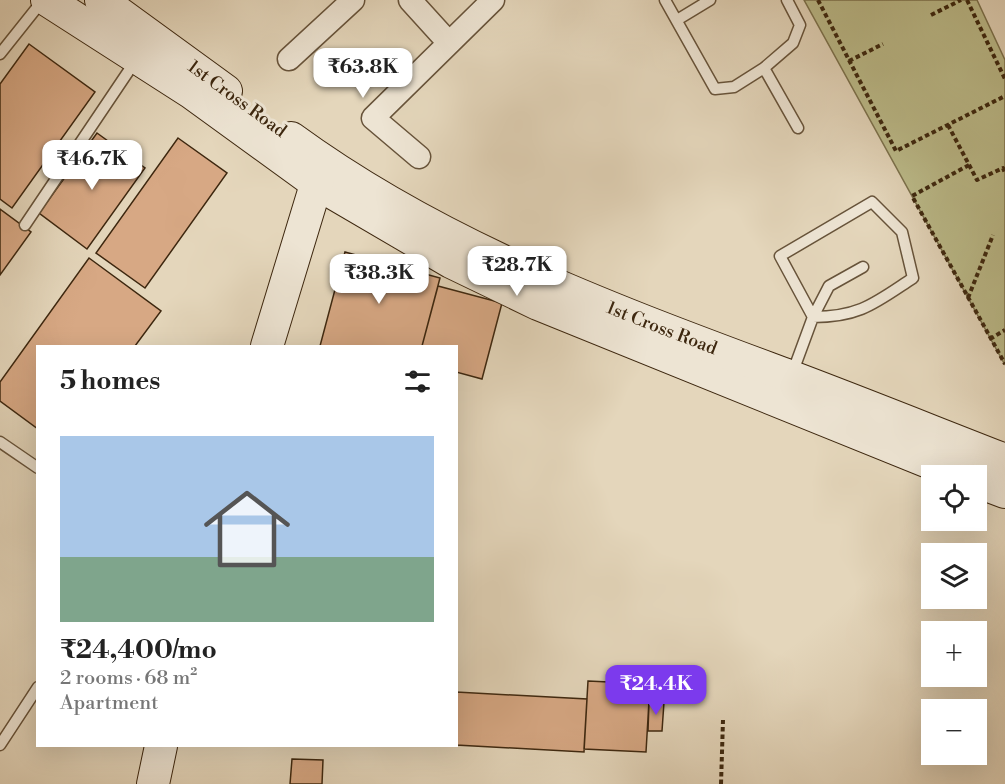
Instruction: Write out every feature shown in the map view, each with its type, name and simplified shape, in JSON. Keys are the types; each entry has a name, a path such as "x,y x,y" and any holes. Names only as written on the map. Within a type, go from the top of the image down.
{"street":[{"path":"45,0 320,172 267,345"},
{"name":"1st Cross Road","path":"101,0 320,172 542,281 786,390 1005,460"},
{"path":"289,59 353,0"},
{"path":"410,0 450,43"},
{"path":"419,157 373,118 493,0"},
{"path":"786,390 940,465"},
{"path":"987,485 1005,492"},
{"path":"153,784 161,747"}],"lane":[{"path":"0,54 45,0"},
{"path":"665,0 715,89 734,87 764,68 793,43 800,25 787,0"},
{"path":"677,20 710,0"},
{"path":"25,225 138,58"},
{"path":"764,68 798,128"},
{"path":"873,202 902,232 913,278 864,310 831,317 813,317 780,256 873,202"},
{"path":"786,390 813,317 829,286 863,267"},
{"path":"0,442 36,467"},
{"path":"0,745 36,690"}],"path":[{"path":"818,0 896,152 1005,96"},
{"path":"931,15 961,0"},
{"path":"967,0 1005,79"},
{"path":"849,62 883,44"},
{"path":"948,125 977,180 1003,168 1005,172"},
{"path":"969,165 912,196 1005,364"},
{"path":"968,298 993,235"},
{"path":"990,339 1005,330"},
{"path":"721,784 723,720"}],"green space":[{"path":"804,0 977,0 1005,60 1005,365"}],"building":[{"path":"29,44 95,92 12,208 0,199 0,84"},
{"path":"97,133 145,168 87,249 39,213"},
{"path":"178,138 227,173 145,288 96,253"},
{"path":"0,209 31,232 0,275"},
{"path":"345,252 440,278 422,345 320,345"},
{"path":"89,258 161,311 136,345 36,345 36,428 0,401 0,382"},
{"path":"438,286 502,303 482,379 458,373 458,345 422,345"},
{"path":"588,681 650,684 646,752 584,749"},
{"path":"458,692 587,699 584,752 458,745"},
{"path":"649,702 664,702 662,731 648,731"},
{"path":"292,759 323,760 322,784 290,784"}]}
